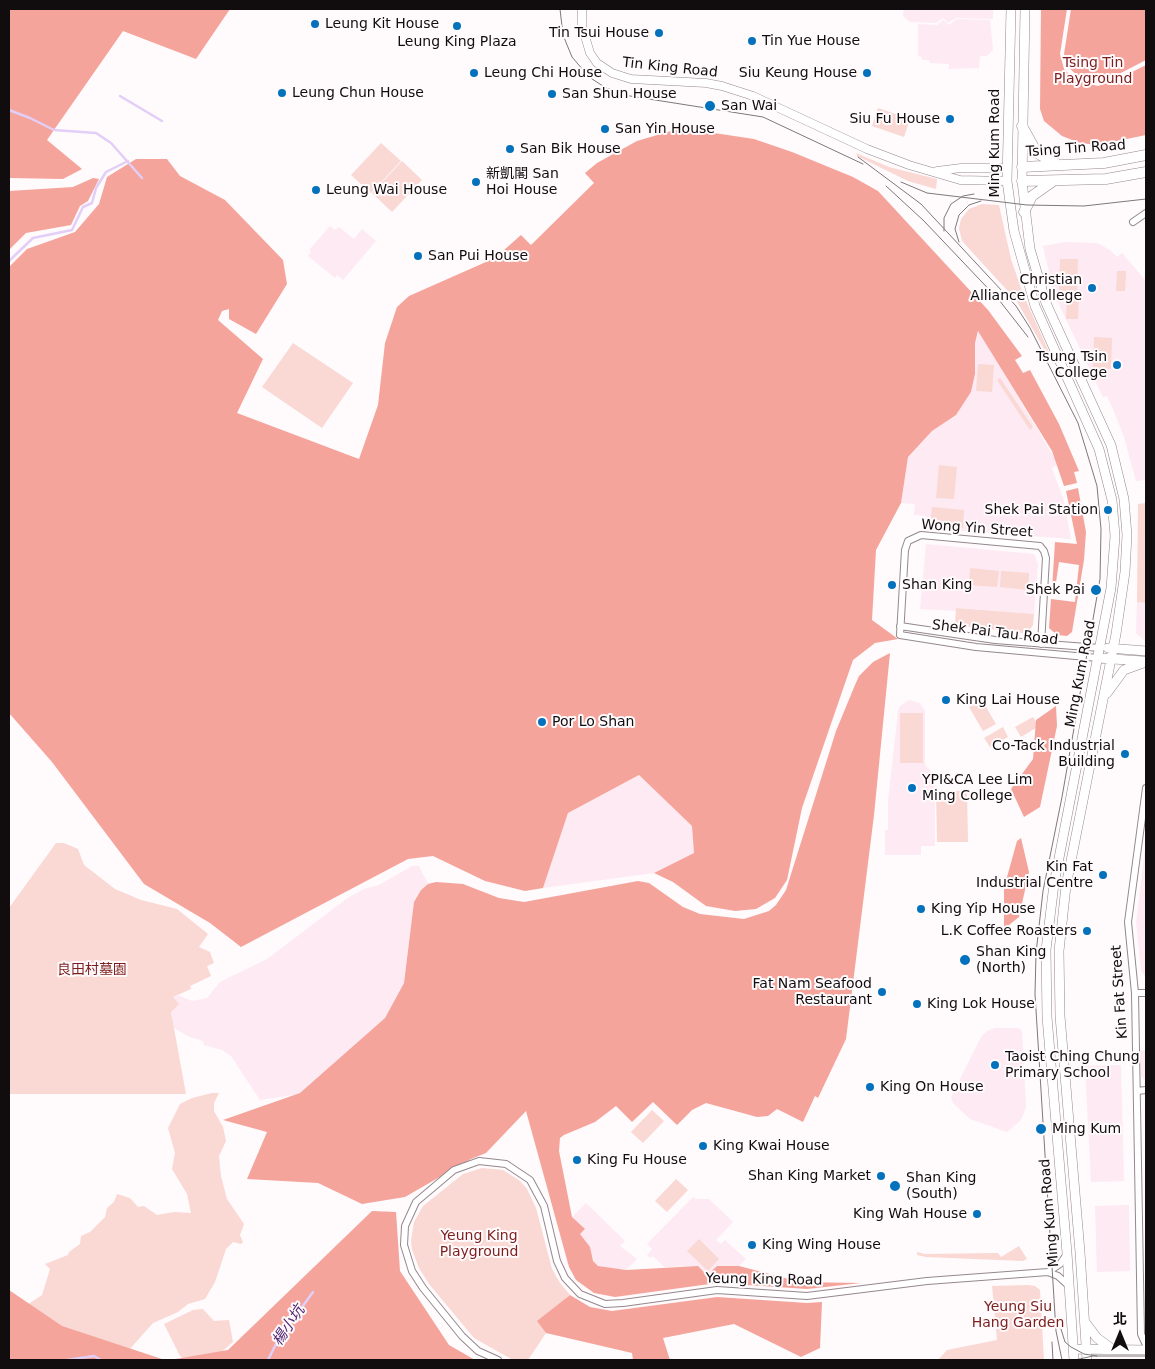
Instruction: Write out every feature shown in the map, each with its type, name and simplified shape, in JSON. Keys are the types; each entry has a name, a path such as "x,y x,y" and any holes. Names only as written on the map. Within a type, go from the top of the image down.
{"main road":[{"name":"Ming Kum Road","path":"1011,9 1007,181 1014,231 1029,288 1050,342 1093,432 1109,483 1114,518 1114,553 1100,648 1054,884 1046,950 1047,1017 1070,1287 1074,1360"},
{"name":"Ming Kum Road","path":"1025,9 1022,181 1024,212 1030,249 1046,303 1104,428 1120,481 1126,517 1126,554 1112,659 1066,886 1059,951 1060,1016 1087,1360"},
{"path":"1022,126 1037,153 1058,165"},
{"name":"Tsing Tin Road","path":"1007,168 1120,161 1146,155"},
{"name":"Tsing Tin Road","path":"1007,181 1106,179 1146,172"},
{"path":"1024,212 1032,196 1053,181"},
{"name":"Shek Pai Tau Road","path":"1100,648 1146,651"},
{"name":"Shek Pai Tau Road","path":"1098,658 1146,662"},
{"path":"1104,698 1124,670 1146,662"},
{"path":"1085,1321 1097,1338 1112,1349"},
{"path":"1073,1349 1146,1350"}],"street":[{"name":"Tin King Road","path":"582,9 582,26 590,53 597,63 612,73 640,80 706,83 737,90 776,106 867,149 909,165 935,171 960,180 1007,181"},
{"name":"Tin King Road","path":"935,171 961,168 1007,168"},
{"path":"1133,222 1146,213"},
{"name":"Wong Yin Street","path":"900,635 905,550 912,538 921,535 1033,544 1042,548 1045,555 1041,644"},
{"name":"Shek Pai Tau Road","path":"900,626 968,637 1100,648"},
{"name":"Shek Pai Tau Road","path":"900,635 976,647 1098,658"},
{"name":"Kin Fat Street","path":"1146,788 1129,907 1143,1193 1144,1275 1140,1334 1146,1345"},
{"path":"1134,993 1146,993"},
{"path":"1137,1091 1146,1090"},
{"name":"Yeung King Road","path":"498,1360 478,1351 462,1336 412,1272 404,1246 405,1226 416,1202 454,1170 479,1161 506,1164 518,1169 530,1180 544,1206 557,1261 564,1278 580,1294 605,1304 717,1290 807,1296 927,1281 1048,1272"},
{"path":"1048,1272 1060,1264 1067,1253"},
{"path":"1048,1272 1061,1278 1070,1287"}],"shaded area":[{"path":"904,9 993,9 993,19 956,18 948,23 943,18 936,23 910,22 903,16"},
{"path":"957,19 990,20 993,50 987,56 980,56 979,68 949,69 949,64 930,63 929,60 922,60 922,57 918,56 918,24 937,25 943,20 949,25"},
{"path":"330,226 335,230 339,227 354,239 362,229 376,241 343,280 337,275 335,278 308,256 311,252 309,250"},
{"path":"1066,242 1097,243 1110,250 1117,257 1122,253 1146,281 1145,480 1136,481 1124,437 1113,409 1107,396 1103,397 1054,294 1043,246"},
{"path":"979,331 1058,464 1052,468 1064,501 1071,539 925,528 926,516 914,515 915,504 901,503 908,457 932,431 956,415 971,392 975,374 975,343"},
{"path":"926,544 1034,554 1038,564 1034,614 957,608 956,611 920,609"},
{"path":"1137,602 1146,603 1146,642 1136,633"},
{"name":"YPI&CA Lee Lim Ming College","path":"909,700 920,703 925,711 925,765 935,775 935,846 921,846 921,855 885,855 885,830 888,830 888,802 898,711 900,706"},
{"path":"639,775 692,826 694,853 654,873 543,888 568,813"},
{"path":"1146,841 1146,977 1141,971 1136,922"},
{"path":"412,866 419,866 428,884 421,890 414,902 404,983 385,1018 300,1094 260,1100 231,1056 222,1050 204,1045 203,1041 190,1037 174,1028 169,1000 178,995 192,1001 207,998 220,982 267,959 349,897 364,889 379,885"},
{"name":"Taoist Ching Chung Primary School","path":"995,1028 1019,1028 1022,1031 1026,1107 1021,1120 1007,1132 970,1119 953,1103 951,1097 981,1037 987,1031"},
{"path":"1146,1050 1146,1081 1141,1076 1140,1051"},
{"path":"1121,1065 1124,1181 1091,1182 1085,1066"},
{"path":"693,1197 696,1199 709,1199 733,1222 716,1240 721,1244 725,1240 746,1259 739,1266 717,1266 708,1276 698,1266 664,1267 653,1256 650,1258 647,1255 652,1249 647,1244"},
{"path":"586,1203 625,1241 620,1246 637,1259 626,1270 602,1267 595,1264 580,1234 585,1230 572,1217"},
{"path":"1129,1205 1130,1271 1097,1272 1095,1206"}],"green space":[{"path":"9,9 230,9 196,59 123,31 47,140 82,169 63,179 9,178"},
{"path":"1041,9 1067,9 1060,54 1064,69 1075,80 1098,86 1118,79 1146,65 1146,135 1098,145 1080,143 1062,136 1044,121 1040,109"},
{"name":"Tsing Tin Playground","path":"1071,9 1146,9 1146,60 1117,75 1097,81 1078,76 1068,67 1064,54"},
{"path":"878,108 910,119 904,137 872,126"},
{"path":"681,128 754,139 853,177 878,191 988,310 1022,356 1015,360 1023,373 1030,370 1059,424 1079,471 1074,472 1077,483 1064,486 1052,451 978,331 975,343 975,374 971,392 956,415 932,431 908,457 901,503 876,550 872,620 898,639 875,643 853,660 802,808 787,880 775,898 756,909 735,911 706,906 673,882 654,873 694,853 692,826 639,775 568,813 543,888 525,891 485,881 433,856 408,859 241,947 210,923 144,884 52,762 9,713 9,267 27,249 75,232 99,204 107,177 136,159 167,159 180,176 225,200 283,260 287,284 256,334 229,319 229,309 222,311 218,320 263,359 237,413 359,459 378,405 385,343 397,307 409,296 495,258 521,235 531,245 594,183 585,173 597,163 637,141"},
{"path":"381,143 401,161 371,193 351,175"},
{"path":"856,153 889,167 937,179 936,189 908,181 857,156"},
{"path":"402,161 422,180 392,212 372,193"},
{"path":"93,178 99,179 88,201 80,206 71,225 26,233 9,250 9,191 73,187"},
{"path":"982,204 999,205 1011,259 1023,294 1049,352 1047,354 1016,300 962,241 959,228 961,219 969,209"},
{"path":"1060,259 1078,259 1077,291 1059,291"},
{"path":"1117,271 1126,271 1125,291 1116,291"},
{"path":"1067,294 1079,295 1078,319 1066,319"},
{"path":"1094,337 1112,338 1111,369 1093,369"},
{"path":"293,343 353,383 322,428 262,387"},
{"path":"978,364 994,365 992,392 976,391"},
{"path":"1000,378 1033,427 1030,430 997,380"},
{"path":"939,465 957,467 954,499 936,498"},
{"path":"1078,488 1086,532 1084,560 1072,632 1067,636 1057,635 1049,628 1051,599 1075,602 1079,565 1059,562 1055,589 1052,589 1055,542 1077,544 1066,491"},
{"path":"1146,503 1146,603 1137,602 1138,504"},
{"path":"932,507 964,510 963,528 930,525"},
{"path":"970,568 999,571 997,587 969,585"},
{"path":"1001,571 1029,573 1028,590 1000,587"},
{"path":"956,608 1034,614 1033,625 1029,631 1022,633 955,625"},
{"path":"890,653 874,815 846,1039 818,1098 815,1096 803,1122 777,1109 768,1116 757,1117 706,1103 692,1110 677,1125 653,1102 632,1122 616,1106 595,1122 560,1138 559,1151 572,1217 585,1229 580,1234 590,1247 593,1261 598,1266 626,1270 698,1266 707,1275 717,1266 739,1266 800,1282 861,1283 807,1289 717,1283 615,1297 594,1293 576,1280 569,1267 526,1111 486,1153 471,1159 405,1197 362,1204 318,1183 247,1179 267,1132 223,1120 300,1093 385,1018 404,983 414,902 421,890 428,884 436,882 463,884 499,898 524,902 638,881 649,883 683,907 700,914 744,919 769,911 776,905 786,890 836,731 859,676 873,662"},
{"path":"982,700 996,724 983,731 969,707"},
{"path":"1056,706 1057,726 1040,807 1024,817 1011,789 1033,759 1036,720"},
{"path":"900,713 923,713 923,763 900,763"},
{"path":"1033,717 1039,726 1021,737 1015,727"},
{"path":"1003,727 1008,737 990,747 984,738"},
{"path":"936,791 967,791 968,842 937,842"},
{"path":"1021,838 1029,872 1019,917 1004,929 1004,888 1017,841"},
{"name":"良田村墓園","path":"56,843 64,843 78,849 84,865 115,889 141,900 177,909 208,934 199,947 210,952 214,963 207,966 211,976 190,986 191,989 173,997 179,1004 171,1012 186,1094 9,1094 9,908"},
{"path":"219,1093 214,1103 214,1111 223,1127 226,1141 219,1156 221,1176 227,1199 244,1224 240,1235 243,1242 241,1244 233,1242 226,1249 215,1282 205,1299 188,1304 178,1312 153,1323 120,1360 9,1360 18,1311 42,1295 50,1269 45,1264 68,1255 69,1252 80,1244 81,1236 90,1232 105,1217 107,1208 114,1202 117,1194 130,1198 138,1207 144,1206 157,1215 174,1212 191,1213 187,1194 172,1169 175,1153 168,1128 180,1104 192,1098"},
{"path":"652,1110 664,1121 643,1143 631,1132"},
{"name":"Yeung King Playground","path":"482,1168 503,1170 520,1181 527,1189 536,1208 552,1269 570,1295 538,1321 546,1333 528,1360 513,1360 474,1338 429,1284 419,1268 412,1250 411,1241 414,1222 423,1206 463,1174"},
{"path":"676,1179 688,1190 667,1212 655,1201"},
{"path":"372,1211 396,1212 400,1271 449,1345 475,1360 170,1360 228,1350"},
{"path":"699,1239 719,1259 708,1271 687,1251"},
{"path":"1019,1246 1027,1259 1023,1261 917,1255 917,1252 925,1254 998,1253 1001,1257"},
{"name":"Yeung Siu Hang Garden","path":"992,1286 1035,1286 1040,1290 1044,1360 938,1360 947,1350 997,1340"},
{"path":"9,1290 62,1326 165,1360 9,1360"},
{"path":"570,1295 590,1307 612,1311 717,1297 807,1303 822,1302 820,1348 801,1357 734,1324 663,1338 670,1360 633,1360 632,1353 546,1333 537,1321"},
{"path":"203,1309 214,1321 229,1320 233,1342 212,1360 185,1360 180,1356 164,1324 193,1310"}],"waterway":[{"path":"120,96 162,121"},
{"path":"9,110 54,130 96,133 111,143 142,178"},
{"path":"9,261 33,238 72,230 83,207 92,203 96,188 106,172 128,161"},
{"name":"楊小坑","path":"268,1360 278,1340 313,1292"},
{"name":"楊小坑","path":"67,1360 94,1356 101,1360"}],"tram line":[{"path":"560,9 563,35 572,57 589,77 606,88 630,96 763,117 863,164"},
{"path":"858,157 921,204 1016,306 1030,328 1078,423 1097,486 1101,529 1100,579 1062,797 1043,891 1036,953 1035,994 1056,1331 1062,1360"},
{"path":"901,182 927,193 1027,205 1084,206 1146,199"},
{"path":"886,186 924,221 999,300 1028,337"},
{"path":"944,231 944,218 951,204 963,196 974,194"},
{"path":"959,242 955,229 959,215 969,205 981,201"},
{"path":"1061,1329 1065,1342 1071,1347 1084,1354 1097,1356"},
{"path":"1052,1342 1053,1360"},
{"path":"1075,1360 1093,1356 1146,1356"}],"place":[{"name":"Leung Kit House","path":"315,24"},
{"name":"Leung King Plaza","path":"457,26"},
{"name":"Tin Tsui House","path":"659,33"},
{"name":"Tin Yue House","path":"752,41"},
{"name":"Leung Chi House","path":"474,73"},
{"name":"Siu Keung House","path":"867,73"},
{"name":"Leung Chun House","path":"282,93"},
{"name":"San Shun House","path":"552,94"},
{"name":"San Wai","path":"710,106"},
{"name":"Siu Fu House","path":"950,119"},
{"name":"San Yin House","path":"605,129"},
{"name":"San Bik House","path":"510,149"},
{"name":"新凱閣 San Hoi House","path":"476,182"},
{"name":"Leung Wai House","path":"316,190"},
{"name":"San Pui House","path":"418,256"},
{"name":"Christian Alliance College","path":"1092,288"},
{"name":"Tsung Tsin College","path":"1117,365"},
{"name":"Shek Pai Station","path":"1108,510"},
{"name":"Shan King","path":"892,585"},
{"name":"Shek Pai","path":"1096,590"},
{"name":"King Lai House","path":"946,700"},
{"name":"Por Lo Shan","path":"542,722"},
{"name":"Co-Tack Industrial Building","path":"1125,754"},
{"name":"YPI&CA Lee Lim Ming College","path":"912,788"},
{"name":"Kin Fat Industrial Centre","path":"1103,875"},
{"name":"King Yip House","path":"921,909"},
{"name":"L.K Coffee Roasters","path":"1087,931"},
{"name":"Shan King (North)","path":"965,960"},
{"name":"Fat Nam Seafood Restaurant","path":"882,992"},
{"name":"King Lok House","path":"917,1004"},
{"name":"Taoist Ching Chung Primary School","path":"995,1065"},
{"name":"King On House","path":"870,1087"},
{"name":"Ming Kum","path":"1041,1129"},
{"name":"King Kwai House","path":"703,1146"},
{"name":"King Fu House","path":"577,1160"},
{"name":"Shan King Market","path":"881,1176"},
{"name":"Shan King (South)","path":"895,1186"},
{"name":"King Wah House","path":"977,1214"},
{"name":"King Wing House","path":"752,1245"}]}
